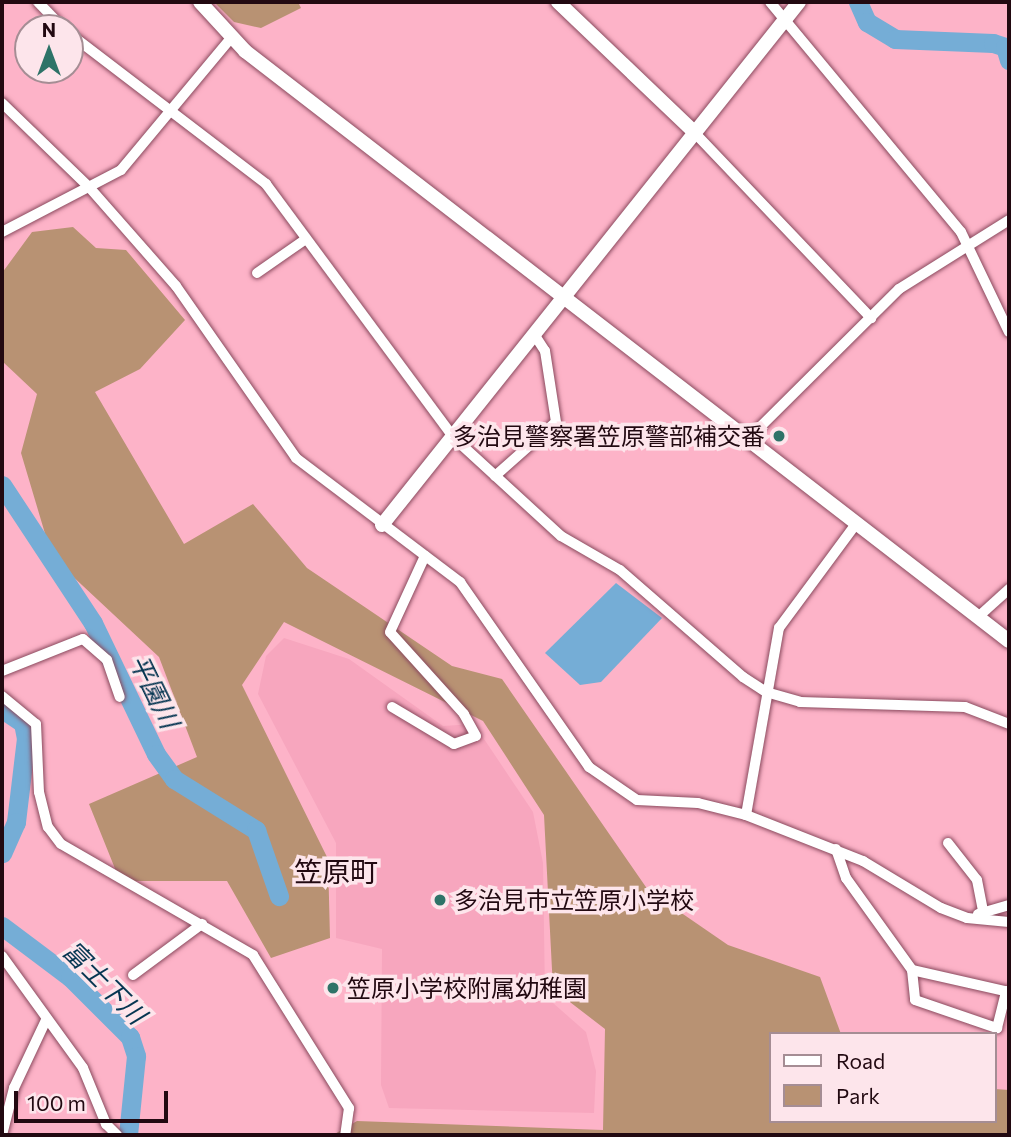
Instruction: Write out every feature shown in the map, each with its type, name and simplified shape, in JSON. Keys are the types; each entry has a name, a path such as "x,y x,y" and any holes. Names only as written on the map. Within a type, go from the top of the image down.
{"street":[{"path":"200,2 232,37 563,297 1009,641"},
{"path":"558,2 692,130 871,318"},
{"path":"770,2 905,158 961,232 964,246 1009,332"},
{"path":"382,525 454,438 692,130 799,2"},
{"path":"2,232 89,187 130,161 232,37"},
{"path":"84,44 266,184 454,438 561,536 620,570 766,692 815,703 965,707 1009,724"},
{"path":"2,103 89,187 176,286 283,445 382,525 460,583 589,766 646,803 698,803 746,815 836,849 967,918 1009,922"},
{"path":"748,439 899,289 1009,220"},
{"path":"257,273 306,239"},
{"path":"495,476 556,422 545,351 534,334"},
{"path":"746,815 779,628 856,524"},
{"path":"393,706 454,744 476,736 464,714 390,632 425,556"},
{"path":"978,617 1009,589"},
{"path":"2,671 83,639 107,660 120,697"},
{"path":"2,696 36,724 38,792 48,827 61,844 253,954 271,977 349,1108 345,1135"},
{"path":"948,844 977,880 983,912"},
{"path":"836,849 846,878 912,970 915,1000 997,1028 1008,992 912,970"},
{"path":"967,918 1009,905"},
{"path":"133,975 202,924"},
{"path":"2,956 83,1068 106,1124 117,1135"},
{"path":"2,1135 15,1088 47,1018"}],"shaded area":[{"name":"多治見市立笠原小学校","path":"284,638 349,659 443,726 474,724 533,812 543,863 545,996 586,1032 596,1071 594,1113 389,1108 381,1085 382,949 336,938 336,843 258,694 266,656"}],"green space":[{"path":"214,2 298,2 301,8 261,28 234,22"},
{"path":"73,227 96,248 126,250 185,320 140,369 95,392 184,544 253,504 307,568 452,666 502,679 648,890 728,945 820,977 840,1032 769,1032 769,1123 997,1123 997,1089 1009,1090 1009,1135 333,1135 357,1121 603,1130 605,1029 553,989 544,815 483,721 284,622 242,685 328,859 330,938 271,958 227,881 120,881 89,804 197,757 159,657 52,557 21,453 37,394 2,361 2,273 32,232"}],"water":[{"path":"616,583 662,618 601,682 580,685 545,653"}],"waterway":[{"path":"858,2 867,22 895,39 993,43 1005,47 1009,60"},
{"name":"平園川","path":"2,485 93,623 156,754 174,779 256,830 279,896"},
{"name":"富士下川","path":"2,709 23,723 26,738 16,822 2,853"},
{"name":"富士下川","path":"2,926 70,977 130,1037 136,1056 128,1135"}],"place":[{"name":"多治見警察署笠原警部補交番","path":"779,436"},
{"name":"多治見市立笠原小学校","path":"440,900"},
{"name":"笠原小学校附属幼稚園","path":"333,988"}],"district":[{"name":"笠原町","path":"336,871"}]}
